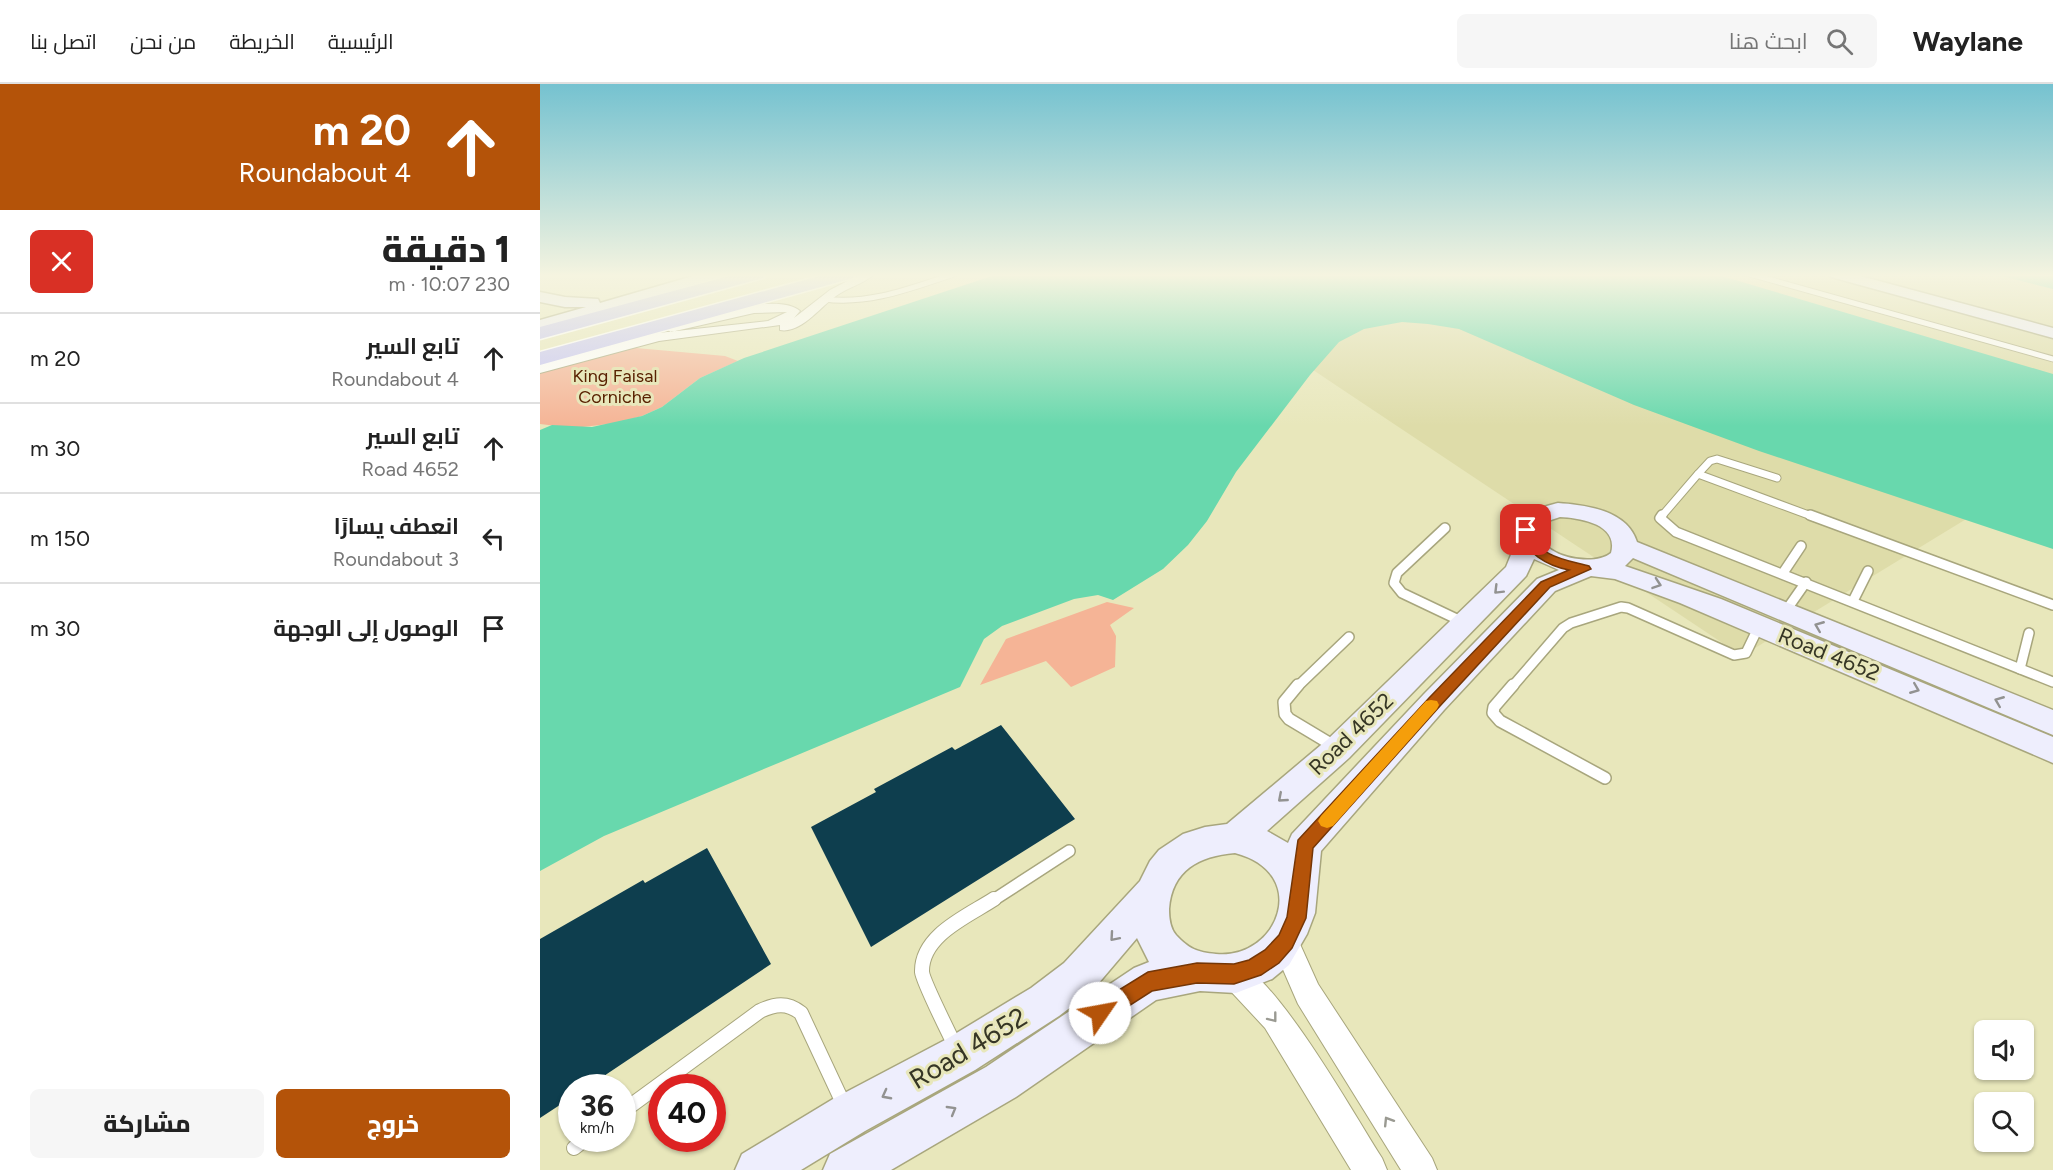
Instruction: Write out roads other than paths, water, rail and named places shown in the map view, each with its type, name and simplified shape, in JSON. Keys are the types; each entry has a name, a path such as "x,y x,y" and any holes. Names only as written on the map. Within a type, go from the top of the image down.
{"highway":[{"path":"540,333 571,325"},
{"path":"540,347 619,325"},
{"path":"540,359 664,325"}],"street":[{"path":"540,359 688,325"},
{"path":"540,369 658,338 765,325"},
{"path":"578,359 676,339 754,332 790,325"},
{"path":"2022,325 2053,333"},
{"name":"Road 4652","path":"1235,838 1338,749 1465,623 1517,570 1528,541 1526,530 1531,520 1541,514 1558,510 1574,511 1601,518 1622,534 1626,546 2053,723"},
{"path":"1528,541 1537,552 1551,561 1593,568 1614,564 1623,556 1626,546"},
{"name":"Road 4652","path":"1298,894 1304,845 1434,702 1546,585 1593,568 1626,573 1680,592 1931,696 2053,751"},
{"path":"1215,974 1254,968 1272,957 1285,942 1297,918 1298,894 1291,873 1277,855 1258,843 1235,838 1214,840 1194,846 1176,858 1161,874 1152,893 1150,917 1157,941 1173,961 1215,974 1275,1018 1370,1170"},
{"name":"Road 4652","path":"758,1170 849,1116 960,1055 1045,1002 1078,977 1152,893"},
{"path":"1285,942 1308,994 1420,1170"},
{"name":"Road 4652","path":"846,1170 1001,1082 1148,982 1215,974"}],"lane":[{"path":"1931,325 2053,359"},
{"path":"1778,478 1717,459 1710,461 1660,518 1676,532 2053,682"},
{"path":"1698,474 2053,604"},
{"path":"1445,528 1396,573 1394,584 1402,593 1465,623"},
{"path":"1783,573 1801,546"},
{"path":"1853,601 1868,571"},
{"path":"1785,612 1806,582"},
{"path":"1605,778 1500,721 1493,713 1494,707 1563,628 1571,623 1621,607 1636,611 1734,655 1742,656 1746,653 1759,625"},
{"path":"2020,669 2029,633"},
{"path":"1338,749 1289,719 1285,714 1284,702 1291,692 1349,637"},
{"path":"960,1055 922,973 926,952 942,933 1070,851"},
{"path":"636,1102 760,1011 772,1005 785,1003 795,1006 801,1013 849,1116"}],"park label":[{"name":"King Faisal Corniche","path":"615,386"}]}
